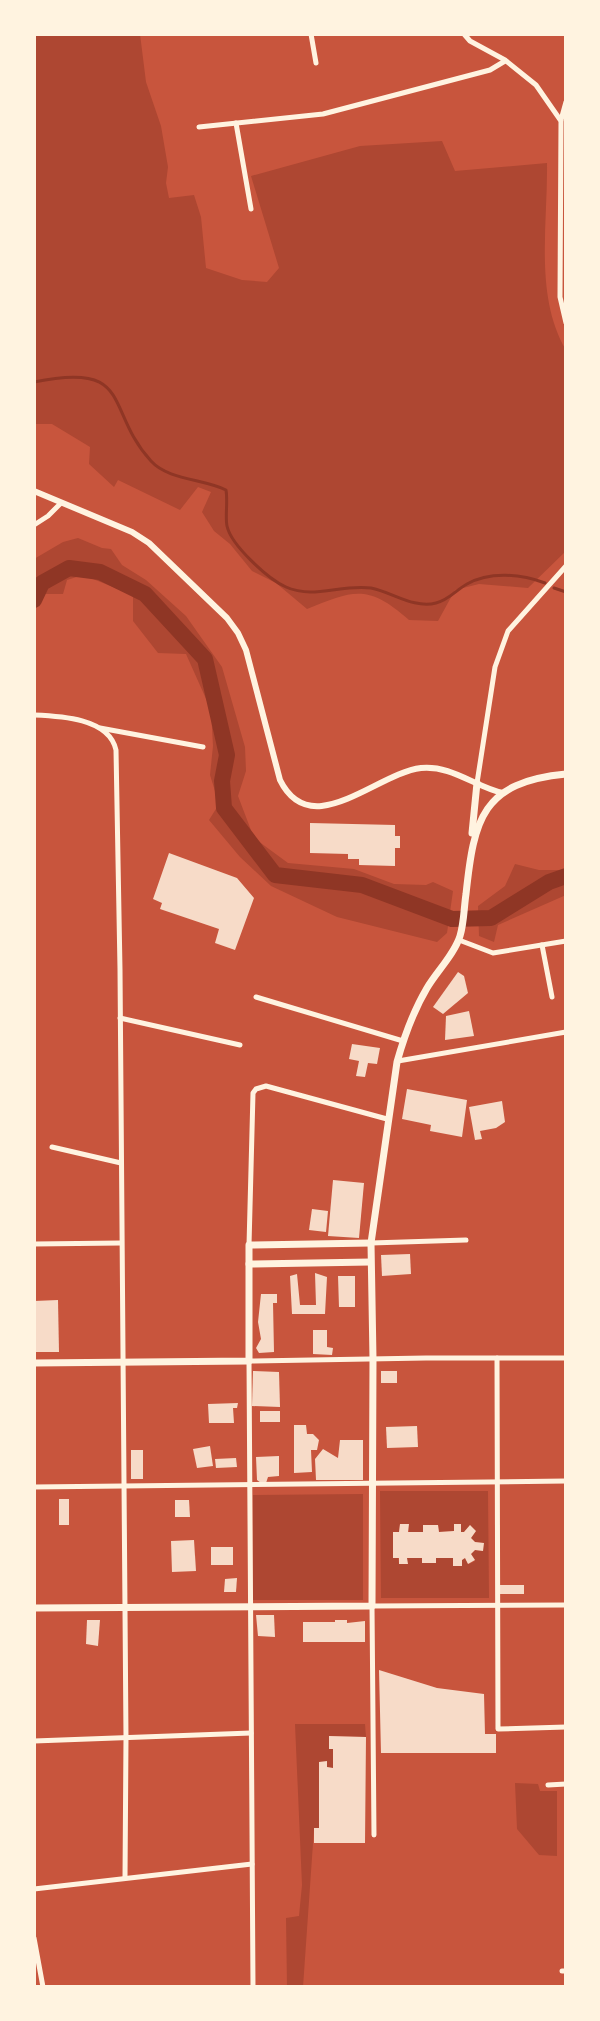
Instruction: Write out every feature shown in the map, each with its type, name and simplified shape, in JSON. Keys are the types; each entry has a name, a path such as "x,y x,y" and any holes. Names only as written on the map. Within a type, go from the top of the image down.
{"main road":[{"path":"471,846 480,820 503,793 528,780 566,774"},
{"path":"34,1608 372,1606 371,1243 387,1119 403,1041 426,989 460,937 477,783"},
{"path":"34,1363 249,1361 249,1245 371,1243"},
{"path":"249,1264 370,1262"}],"street":[{"path":"311,34 316,63"},
{"path":"464,34 470,41 505,60 536,85 561,121"},
{"path":"199,127 323,114 490,70 505,60"},
{"path":"566,102 561,121 560,297 566,323"},
{"path":"235,123 251,209"},
{"path":"34,491 132,532 149,543 227,618 246,650 280,780 286,792 297,801 310,806 339,803 389,778 424,768 451,771 503,793"},
{"path":"34,525 61,503"},
{"path":"477,783 495,667 504,641 516,622 566,566"},
{"path":"34,715 77,720 95,727 109,735 116,750 125,1878"},
{"path":"95,727 203,747"},
{"path":"460,937 493,953 566,941"},
{"path":"542,945 552,997"},
{"path":"256,997 403,1041"},
{"path":"120,1018 240,1045"},
{"path":"397,1062 566,1032"},
{"path":"249,1245 253,1093 258,1087 266,1086 387,1119"},
{"path":"52,1147 121,1163"},
{"path":"371,1243 466,1240"},
{"path":"34,1244 121,1243"},
{"path":"497,1358 498,1729 566,1727"},
{"path":"253,1987 249,1361 566,1358"},
{"path":"34,1487 566,1481"},
{"path":"374,1835 372,1606 566,1605"},
{"path":"34,1741 251,1733"},
{"path":"548,1785 566,1784"},
{"path":"34,1889 252,1864"},
{"path":"34,1938 43,1987"}],"shaded area":[{"path":"34,34 140,34 146,82 161,126 168,167 166,183 169,198 194,195 201,217 206,268 242,280 267,282 279,268 251,176 360,146 442,141 455,171 547,163 546,283 556,329 566,350 566,551 528,588 479,584 455,590 438,621 409,620 382,600 360,594 337,598 307,609 276,583 252,571 230,544 214,531 202,512 211,492 198,487 180,510 118,480 114,487 89,464 90,447 52,424 34,424"},
{"path":"78,538 111,549 122,565 146,580 186,616 222,667 245,747 246,771 238,796 254,838 288,863 354,869 394,884 426,885 433,882 453,891 447,933 437,942 337,917 271,886 240,857 209,820 219,804 210,775 213,746 211,710 186,654 158,653 133,621 133,595 83,575 67,580 63,594 44,594 34,605 34,559 63,542"},
{"path":"515,864 539,870 566,870 566,895 498,925 494,942 479,936 478,906 505,886"},
{"path":"380,1491 488,1491 489,1598 381,1598","holes":["400,1524 408,1524 409,1532 423,1532 424,1525 438,1525 439,1532 454,1531 455,1524 461,1524 461,1532 464,1532 470,1525 476,1531 471,1538 483,1543 483,1551 475,1550 471,1554 475,1561 469,1564 465,1558 461,1566 453,1566 453,1558 436,1558 436,1563 422,1563 422,1558 407,1558 407,1564 399,1564 394,1532 399,1532"]},
{"path":"363,1494 363,1600 253,1600 253,1495"},
{"path":"295,1724 365,1724 366,1737 330,1736 333,1768 327,1767 327,1762 319,1762 319,1828 314,1829 303,1987 287,1987 286,1918 299,1916 302,1885"},
{"path":"515,1783 538,1784 540,1791 557,1791 557,1856 539,1855 517,1829"}],"building":[{"path":"310,823 395,825 395,836 400,836 400,848 395,848 395,866 359,865 359,859 348,859 348,854 310,853"},
{"path":"169,853 237,878 254,898 235,950 215,943 219,929 160,909 162,903 153,899"},
{"path":"458,972 464,976 468,993 443,1014 433,1007"},
{"path":"469,1011 474,1036 445,1040 446,1016"},
{"path":"352,1044 380,1048 377,1064 368,1063 365,1077 356,1076 359,1061 349,1059"},
{"path":"407,1089 467,1100 462,1137 430,1131 431,1125 402,1119"},
{"path":"502,1101 505,1122 496,1128 480,1131 482,1139 475,1140 469,1107"},
{"path":"333,1180 364,1183 359,1238 328,1236"},
{"path":"312,1209 328,1211 326,1232 309,1230"},
{"path":"410,1254 411,1274 382,1276 381,1255"},
{"path":"315,1273 327,1277 325,1314 292,1314 290,1276 297,1274 300,1305 316,1305"},
{"path":"338,1276 355,1276 355,1307 339,1307"},
{"path":"261,1294 277,1294 277,1303 273,1303 274,1352 259,1353 256,1348 261,1339 258,1322"},
{"path":"58,1300 59,1352 34,1352 34,1301"},
{"path":"313,1330 327,1330 327,1347 333,1348 332,1355 313,1354"},
{"path":"253,1371 279,1372 280,1407 252,1406"},
{"path":"381,1371 397,1371 397,1383 381,1383"},
{"path":"238,1403 237,1408 233,1408 234,1423 209,1423 208,1404"},
{"path":"260,1411 280,1411 280,1422 260,1422"},
{"path":"294,1425 306,1425 307,1434 313,1434 319,1440 317,1450 311,1450 312,1472 294,1473"},
{"path":"417,1426 418,1447 387,1448 386,1427"},
{"path":"340,1440 363,1440 363,1480 316,1480 315,1459 323,1449 338,1458"},
{"path":"210,1446 213,1466 197,1468 193,1449"},
{"path":"131,1450 143,1450 143,1479 131,1479"},
{"path":"279,1456 279,1476 268,1477 266,1483 257,1480 256,1457"},
{"path":"236,1458 237,1467 216,1468 215,1459"},
{"path":"59,1499 69,1499 69,1525 59,1525"},
{"path":"175,1500 189,1500 190,1517 175,1517"},
{"path":"400,1524 409,1524 408,1532 423,1532 423,1525 438,1525 439,1532 454,1531 454,1524 461,1524 461,1532 464,1532 470,1525 476,1531 471,1538 484,1543 483,1551 475,1550 471,1554 475,1560 468,1564 465,1558 462,1566 453,1566 453,1558 436,1558 436,1563 422,1563 422,1558 407,1558 408,1564 399,1564 399,1558 393,1558 393,1532 399,1532"},
{"path":"194,1540 196,1571 172,1572 171,1541"},
{"path":"211,1547 233,1547 233,1565 211,1565"},
{"path":"237,1578 236,1592 224,1592 225,1579"},
{"path":"500,1585 524,1585 524,1594 500,1594"},
{"path":"256,1615 274,1615 275,1637 258,1636"},
{"path":"87,1620 100,1620 98,1646 86,1644"},
{"path":"347,1620 347,1623 365,1621 365,1642 303,1642 303,1622"},
{"path":"379,1670 437,1688 484,1694 485,1734 496,1734 496,1753 381,1753"},
{"path":"329,1736 366,1737 365,1843 314,1843 314,1828 319,1828 319,1762 327,1761 327,1767 333,1768"}],"waterway":[{"path":"34,382 66,377 88,378 103,384 113,394 137,442 151,461 176,476 226,490 227,526 235,542 260,569 288,588 310,592 371,588 411,602 428,604 441,602 467,584 486,577 516,576 545,583"},
{"path":"34,600 42,583 69,568 100,572 145,594 205,659 227,755 222,781 224,808 275,875 362,885 452,919 491,918 549,882 566,876"},
{"path":"554,588 566,592"}]}
